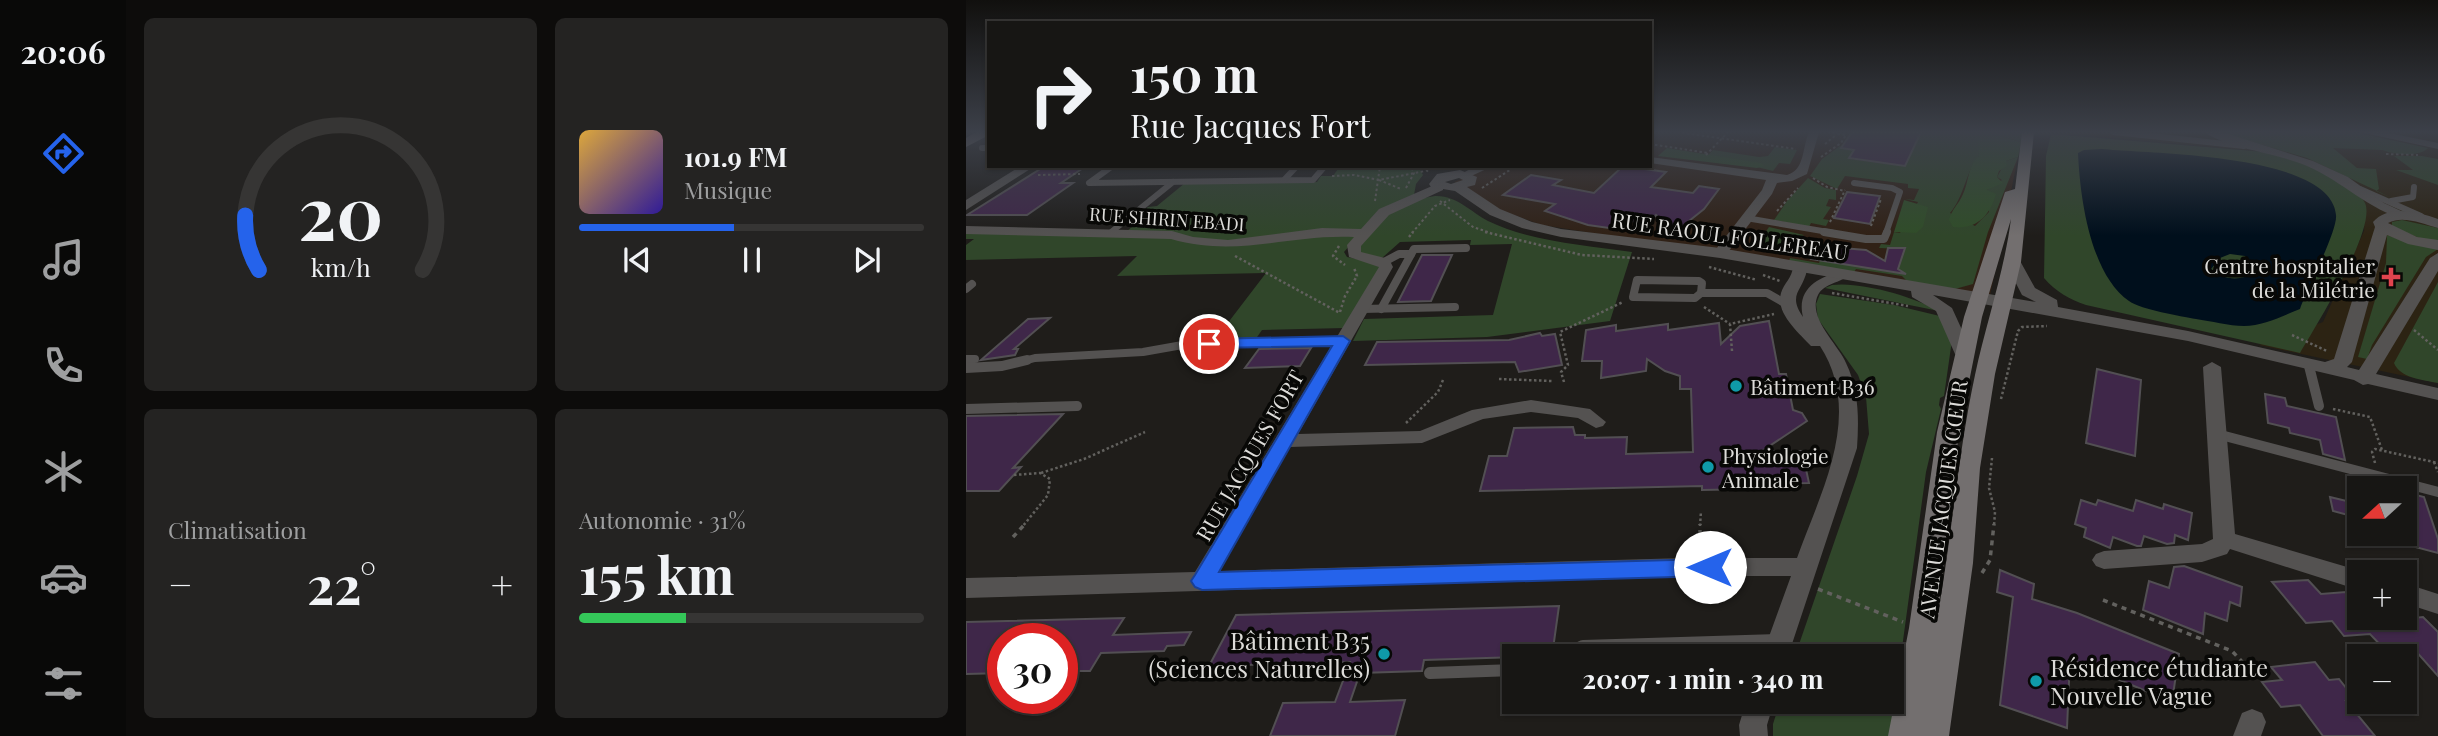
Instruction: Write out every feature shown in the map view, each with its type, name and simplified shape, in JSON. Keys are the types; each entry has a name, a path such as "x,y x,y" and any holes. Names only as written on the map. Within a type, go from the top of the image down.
{"main road":[{"name":"AVENUE JACQUES CŒUR","path":"1904,736 1923,628 1948,432 1964,354 2019,166"},
{"name":"AVENUE JACQUES CŒUR","path":"1933,736 1960,564 1969,468 1985,373 2013,261 2024,166"}],"street":[{"path":"1700,166 1769,175 1774,180 1802,176 1806,166"},
{"path":"2315,166 2358,190 2380,206 2406,216 2435,222"},
{"path":"966,206 1026,168"},
{"path":"1391,258 1353,254 1357,233 1384,212 1447,176 1479,168"},
{"name":"RUE RAOUL FOLLEREAU","path":"1447,176 1495,212 1544,229 1606,240 1747,257 1979,302"},
{"path":"1720,253 1774,180"},
{"path":"2358,190 2383,223 2406,239 2438,245"},
{"path":"2383,223 2406,216"},
{"path":"2013,261 2024,285 2039,300 2137,326 2211,355 2342,362 2383,223"},
{"name":"RUE SHIRIN EBADI","path":"966,230 1172,234 1198,243 1216,245 1263,243 1317,233 1357,233"},
{"name":"RUE JACQUES FORT","path":"1202,581 1343,341 1371,309 1391,258"},
{"path":"2363,379 2438,258"},
{"path":"1800,267 1800,277 1790,302 1838,361"},
{"path":"1778,644 1847,448 1850,421 1848,393 1838,361 1814,321 1808,304 1812,293 1821,284 1842,275"},
{"path":"1895,284 1933,300 1943,308 1964,354"},
{"path":"1917,293 2137,326"},
{"path":"2003,306 2185,342 2211,355"},
{"path":"2358,314 2363,323 2349,363 2363,379"},
{"path":"2104,560 2202,553 2218,548 2224,539 2211,355"},
{"path":"2320,362 2363,379 2438,394"},
{"path":"1284,441 1422,437 1479,414 1531,407 1583,413 1596,422"},
{"path":"2224,539 2347,576"},
{"path":"966,587 1686,567 1803,574"},
{"path":"2417,597 2438,604"}],"lane":[{"path":"1110,168 1089,183 1313,180 1323,168"},
{"path":"1284,180 1295,168"},
{"path":"1110,233 1173,182"},
{"path":"1746,218 1825,233 1878,240 1886,237 1900,192 1892,188 1852,182"},
{"path":"2391,201 2413,197 2414,187"},
{"path":"2358,190 2391,201 2435,222"},
{"path":"1371,309 1414,249 1466,247"},
{"path":"1391,258 1411,254"},
{"path":"1790,302 1700,289 1637,279 1633,297 1700,289 1767,293 1790,302"},
{"path":"1371,309 1455,307"},
{"path":"966,368 1002,366 1035,358 1143,352 1188,344 1343,341"},
{"path":"2319,406 2320,362"},
{"path":"966,409 1077,406"},
{"path":"2217,434 2375,476"},
{"path":"2417,487 2438,492"},
{"path":"1430,673 1502,670"}],"path":[{"path":"1730,324 1706,309 1700,289 1710,274 1742,265 1769,222 1812,166"},
{"path":"1374,208 1380,168"},
{"path":"1017,175 1084,174"},
{"path":"1316,176 1354,175 1406,190"},
{"path":"1378,180 1447,176"},
{"path":"1802,176 1827,187 1845,191"},
{"path":"1825,233 1852,182"},
{"path":"1391,258 1435,206 1443,202"},
{"path":"1144,205 1170,221"},
{"path":"1343,341 1340,313 1357,271 1335,260 1333,256 1357,233"},
{"path":"1216,245 1340,313"},
{"path":"1564,382 1561,372 1567,365 1560,332 1633,297"},
{"path":"1730,324 1790,302"},
{"path":"1730,324 1732,351"},
{"path":"2411,327 2438,350"},
{"path":"2292,335 2320,362"},
{"path":"1499,379 1552,380"},
{"path":"1398,430 1438,392 1443,380"},
{"path":"2319,406 2370,417 2382,450"},
{"path":"1014,475 1041,473 1084,459 1145,432"},
{"path":"2379,476 2372,452 2382,450 2436,463 2438,472"},
{"path":"1013,537 1050,492 1052,484 1049,477 1041,473"},
{"path":"1686,567 1687,548 1700,536 1701,511"},
{"path":"1803,574 1923,628"},
{"path":"2103,600 2232,651 2248,668"}],"shaded area":[{"path":"2016,166 1990,296 1542,225 1494,208 1454,182 1488,168"},
{"name":"Centre hospitalier de la Milétrie","path":"2300,166 2438,166 2438,383 2259,345 2323,322 2364,231 2365,203"}],"green space":[{"path":"1754,166 1776,166 1773,171"},
{"path":"1817,166 1972,166 1950,213 1975,226 1989,212 1987,190 2002,180 1997,177 2003,166 2014,166 1988,232 1973,284 1955,289 1907,281 1902,276 1856,269 1854,272 1789,261 1790,258 1819,263 1820,260 1897,273 1904,249 1879,248 1881,244 1890,245 1894,232 1900,233 1918,202 1905,199 1914,200 1919,189 1908,188 1908,184 1845,176 1837,189 1810,176"},
{"path":"1972,166 2006,166 1999,171 1997,177 2003,183 1987,190 1996,194 1986,215 1975,224 1953,227 1950,216 1963,194"},
{"path":"2046,166 2309,166 2351,189 2365,203 2366,216 2354,255 2300,353 2086,305 2068,298 2044,278"},
{"path":"2324,166 2376,169 2379,189 2376,191"},
{"path":"2408,166 2438,166 2438,185 2396,170 2413,170"},
{"path":"1339,168 1419,168 1423,175 1416,184 1414,195 1380,211 1344,252 1347,257 1376,263 1381,267 1345,328 1262,330 1255,340 1214,341 1266,273 1117,276 1137,256 966,260 966,245 974,239 966,239 966,232 1122,235 1148,214 1140,213 1148,207 1157,206 1185,183 1317,182 1321,176 1333,176"},
{"path":"1808,178 1825,188 1836,190 1836,200 1829,199 1826,206 1831,207 1823,219 1829,220 1826,226 1811,223 1809,227 1774,220 1787,201"},
{"path":"1435,196 1457,201 1488,221 1522,234 1632,252 1610,321 1487,337 1353,341 1364,319 1493,315 1512,244 1470,245 1471,240 1400,242 1382,258 1361,253 1359,247 1391,212 1410,202"},
{"path":"1904,200 1928,207 1923,227 1916,233 1894,232"},
{"path":"2402,220 2438,228 2438,241 2422,239 2392,227 2392,222"},
{"path":"1769,227 1804,235 1793,241 1785,251 1756,246"},
{"path":"2387,235 2438,249 2426,257 2372,345 2367,359 2358,357 2386,263"},
{"path":"2438,282 2438,383 2407,375 2394,363"},
{"path":"1832,285 1857,285 1887,291 1939,311 1825,288"},
{"path":"1820,294 1894,305 1944,317 1952,340 1944,396 1940,398 1941,409 1926,472 1903,644 1799,644 1869,434 1866,397 1858,375 1818,319 1816,304"},
{"path":"1776,714 1893,714 1890,736 1773,736"}],"water":[{"path":"2079,166 2272,168 2304,179 2326,195 2336,215 2335,223 2300,309 2251,326 2161,312 2129,301 2105,273 2090,233","holes":["2230,254 2245,256 2257,267 2256,272 2239,278 2227,278 2211,269 2220,258"]}],"building":[{"path":"1042,168 1083,168 1061,183 1073,183 1027,215 967,215"},
{"path":"1621,168 1666,172 1651,187 1693,193 1699,186 1719,189 1704,209 1679,229 1668,227 1656,215 1648,224 1618,219 1609,228 1588,225 1545,211 1555,204 1503,195 1531,175 1561,180 1553,185 1594,193"},
{"path":"1847,192 1880,196 1870,224 1834,218"},
{"path":"1817,246 1866,250 1885,261 1888,248 1905,248 1898,269 1906,274 1811,259"},
{"path":"1422,255 1452,255 1431,301 1398,302"},
{"path":"1050,318 1014,349 1018,349 1015,355 981,360 1028,319"},
{"path":"1769,321 1779,374 1786,374 1793,410 1802,413 1807,421 1762,451 1802,451 1809,483 1750,484 1750,489 1702,490 1702,486 1480,491 1489,456 1507,456 1514,428 1573,427 1575,435 1585,435 1585,438 1627,437 1626,454 1693,452 1691,389 1680,389 1680,376 1665,371 1647,359 1646,371 1601,378 1602,361 1582,361 1586,330 1616,325 1616,331 1668,324 1668,330 1719,323 1721,344 1740,326"},
{"path":"1540,333 1542,336 1555,334 1562,365 1519,372 1515,362 1365,365 1377,342 1509,340"},
{"path":"1311,348 1300,366 1245,368 1259,349"},
{"path":"2097,369 2141,380 2135,456 2086,443"},
{"path":"2265,394 2285,398 2287,406 2336,417 2345,460 2323,454 2320,440 2290,433 2289,428 2268,423"},
{"path":"1063,414 1013,468 1021,467 999,491 966,491 966,416"},
{"path":"2417,495 2424,497 2438,539 2438,553 2412,546 2417,546"},
{"path":"2330,497 2347,501 2347,515 2333,511"},
{"path":"2081,500 2096,505 2098,500 2133,511 2136,500 2163,509 2164,504 2192,513 2188,540 2175,535 2174,543 2167,544 2144,536 2141,546 2137,546 2113,537 2110,548 2084,537 2086,528 2075,524"},
{"path":"2184,566 2242,587 2240,606 2230,602 2227,621 2205,613 2203,634 2143,610 2149,581 2169,588 2174,567"},
{"name":"Résidence étudiante Nouvelle Vague","path":"2000,570 2034,584 2032,599 2077,613 2179,654 2172,702 2070,659 2067,728 2000,705 2013,597 1997,592"},
{"path":"2308,580 2321,594 2346,592 2347,630 2417,630 2417,618 2423,617 2438,632 2438,676 2417,652 2417,644 2379,644 2370,634 2344,636 2332,621 2306,623 2272,582"},
{"name":"Bâtiment B35 (Sciences Naturelles)","path":"1559,606 1554,644 1502,644 1502,658 1424,660 1422,671 1360,673 1350,702 1405,700 1395,736 1270,736 1283,703 1335,702 1350,662 1209,666 1236,615"},
{"path":"1124,618 1113,635 1191,632 1184,645 1167,646 1164,651 1101,653 1090,671 1078,671 1078,623 987,623 987,673 966,674 966,622"},
{"path":"2315,662 2329,680 2339,679 2347,688 2347,714 2357,714 2375,736 2323,736 2300,705 2281,707 2262,682 2282,680 2271,667"}],"place":[{"name":"Centre hospitalier de la Milétrie","path":"2391,277"},
{"name":"Bâtiment B36","path":"1736,386"},
{"name":"Physiologie Animale","path":"1708,467"},
{"name":"Bâtiment B35 (Sciences Naturelles)","path":"1384,654"},
{"name":"Résidence étudiante Nouvelle Vague","path":"2036,681"}],"route":[{"path":"1209,344 1343,341 1202,581 1710,567"}]}
